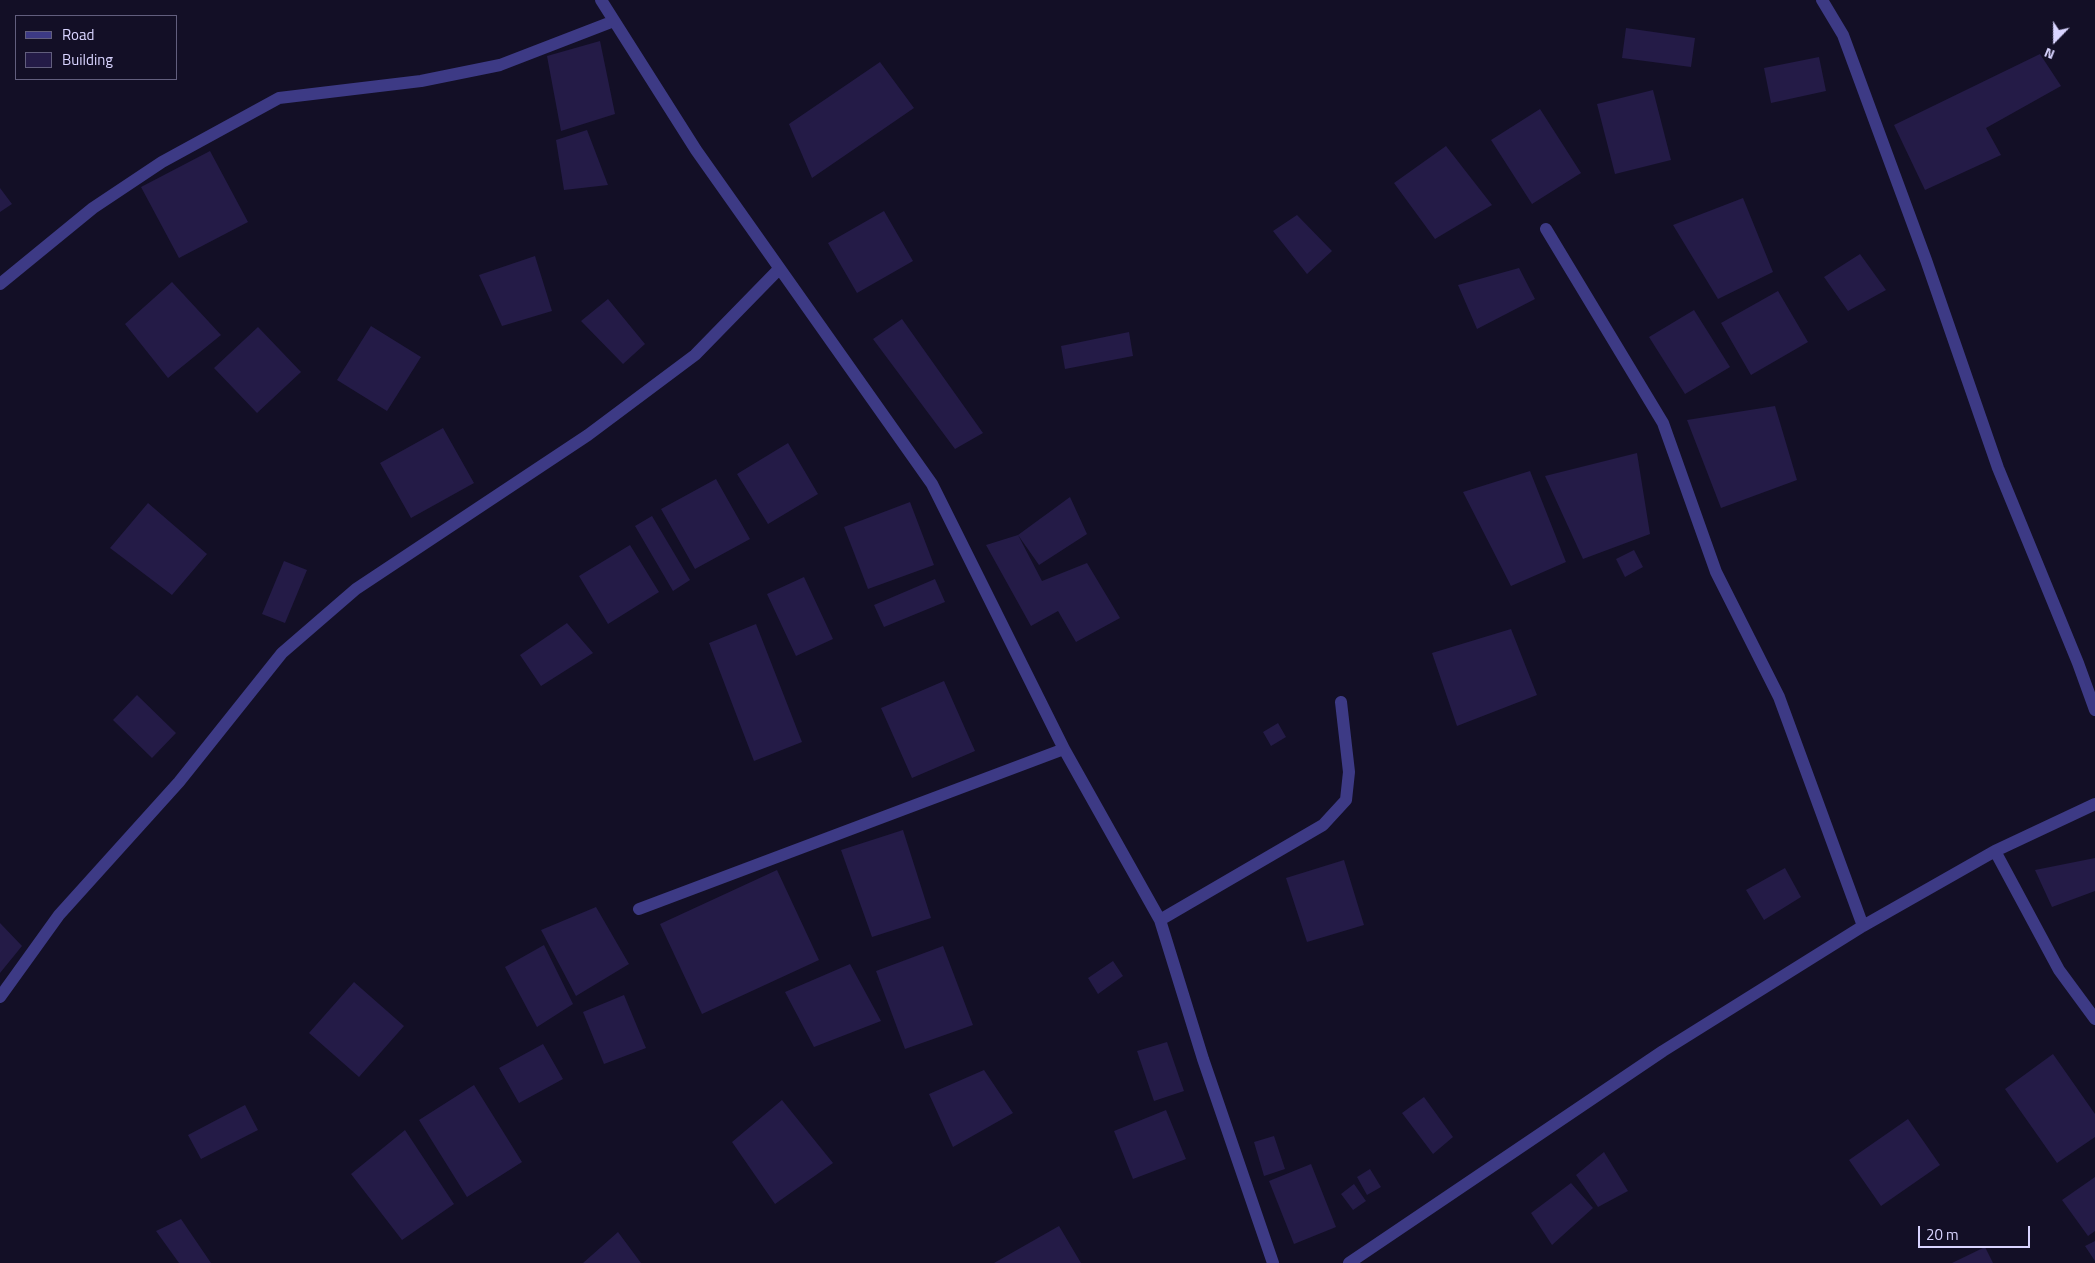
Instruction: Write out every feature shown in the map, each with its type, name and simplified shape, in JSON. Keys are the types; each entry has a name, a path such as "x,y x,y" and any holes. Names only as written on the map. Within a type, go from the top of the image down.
{"street":[{"path":"601,0 696,150 932,484 1064,749 1160,920 1203,1059 1273,1263"},
{"path":"1822,0 1843,35 1926,260 1998,468 2078,663 2095,710"},
{"path":"0,284 93,208 155,167 279,98 421,81 500,65 614,21"},
{"path":"1546,228 1663,423 1716,572 1779,697 1864,926"},
{"path":"0,997 59,914 179,782 282,653 356,588 588,435 695,355 779,269"},
{"path":"1160,920 1323,825 1346,800 1349,772 1341,702"},
{"path":"639,909 1064,749"},
{"path":"1349,1263 1663,1051 1864,926 1995,851 2095,804"},
{"path":"1995,851 2059,970 2095,1020"}],"building":[{"path":"1626,28 1695,38 1691,67 1622,58"},
{"path":"600,41 615,114 561,131 547,56"},
{"path":"2040,54 2061,86 1986,128 2001,155 1925,190 1894,125"},
{"path":"1819,57 1826,91 1771,103 1764,68"},
{"path":"880,62 914,108 812,178 789,124"},
{"path":"1653,90 1671,160 1615,174 1597,104"},
{"path":"1540,109 1581,173 1532,204 1491,140"},
{"path":"587,130 608,185 564,190 556,140"},
{"path":"1446,146 1492,205 1435,239 1394,183"},
{"path":"210,151 248,222 179,258 141,187"},
{"path":"0,188 12,204 0,212"},
{"path":"1743,198 1773,272 1718,299 1673,225"},
{"path":"884,211 913,261 857,293 828,243"},
{"path":"1297,215 1332,251 1307,274 1273,231"},
{"path":"1860,254 1886,290 1848,311 1824,277"},
{"path":"535,256 552,311 502,326 479,275"},
{"path":"1519,268 1535,299 1477,329 1458,285"},
{"path":"172,282 221,335 168,378 125,324"},
{"path":"1778,291 1808,342 1751,375 1721,323"},
{"path":"608,299 645,344 623,364 581,321"},
{"path":"1694,310 1730,367 1685,394 1649,337"},
{"path":"902,319 983,433 955,449 873,339"},
{"path":"371,326 421,357 387,411 337,380"},
{"path":"258,327 301,372 257,413 214,368"},
{"path":"1129,332 1133,356 1065,369 1061,346"},
{"path":"1775,406 1797,480 1721,508 1687,420"},
{"path":"443,428 474,483 411,518 380,463"},
{"path":"788,443 818,494 768,524 737,474"},
{"path":"1637,453 1650,534 1583,559 1545,476"},
{"path":"1530,471 1566,562 1511,586 1463,492"},
{"path":"716,479 750,539 695,569 661,509"},
{"path":"1070,497 1087,534 1039,565 1018,535"},
{"path":"910,502 934,565 868,589 844,527"},
{"path":"148,503 207,554 172,595 110,548"},
{"path":"652,516 690,580 673,591 635,526"},
{"path":"1018,535 1042,581 1087,563 1120,618 1076,642 1058,611 1031,626 986,545"},
{"path":"630,545 659,592 608,624 579,576"},
{"path":"1634,550 1643,567 1625,577 1616,559"},
{"path":"284,561 307,570 285,623 262,614"},
{"path":"804,577 833,639 796,656 767,594"},
{"path":"935,579 945,602 884,627 874,605"},
{"path":"567,623 593,653 541,686 520,655"},
{"path":"756,624 802,742 754,761 709,643"},
{"path":"1511,629 1537,695 1457,726 1432,653"},
{"path":"944,681 975,751 912,778 881,708"},
{"path":"137,695 176,733 152,758 113,720"},
{"path":"1278,723 1286,737 1271,746 1263,732"},
{"path":"903,830 931,918 872,937 841,850"},
{"path":"2095,858 2095,891 2052,907 2035,870"},
{"path":"1344,860 1364,925 1307,942 1286,878"},
{"path":"1785,868 1801,897 1764,920 1746,890"},
{"path":"777,870 819,960 702,1014 660,924"},
{"path":"596,907 629,964 576,996 541,930"},
{"path":"0,923 22,946 0,973"},
{"path":"544,945 573,1004 537,1027 505,967"},
{"path":"943,946 973,1025 905,1049 876,971"},
{"path":"1113,961 1123,976 1098,994 1088,978"},
{"path":"850,964 881,1021 814,1047 785,992"},
{"path":"354,982 404,1026 359,1077 309,1033"},
{"path":"624,995 646,1048 604,1064 583,1012"},
{"path":"1167,1042 1184,1091 1154,1101 1137,1051"},
{"path":"543,1044 563,1079 519,1103 499,1068"},
{"path":"2053,1054 2095,1114 2095,1137 2057,1163 2005,1089"},
{"path":"984,1070 1013,1113 953,1147 929,1094"},
{"path":"474,1085 522,1162 467,1197 419,1120"},
{"path":"1424,1097 1453,1137 1433,1154 1402,1113"},
{"path":"782,1100 833,1163 775,1204 732,1142"},
{"path":"245,1105 258,1130 201,1159 188,1135"},
{"path":"1166,1110 1186,1159 1133,1179 1114,1131"},
{"path":"1908,1119 1940,1165 1881,1206 1849,1160"},
{"path":"405,1130 454,1204 402,1240 351,1174"},
{"path":"1274,1136 1285,1169 1264,1176 1254,1142"},
{"path":"1604,1152 1628,1191 1598,1207 1576,1175"},
{"path":"1311,1164 1336,1227 1294,1244 1269,1181"},
{"path":"1370,1169 1381,1187 1367,1195 1357,1177"},
{"path":"2095,1177 2095,1231 2088,1236 2062,1200"},
{"path":"1571,1183 1593,1208 1552,1245 1531,1213"},
{"path":"1354,1184 1366,1201 1353,1210 1341,1194"},
{"path":"181,1219 211,1263 179,1263 156,1231"},
{"path":"1059,1226 1081,1263 994,1263"},
{"path":"618,1232 641,1263 583,1263"},
{"path":"2095,1241 2095,1261 2085,1246"},
{"path":"1985,1247 1993,1263 1952,1263"}]}
